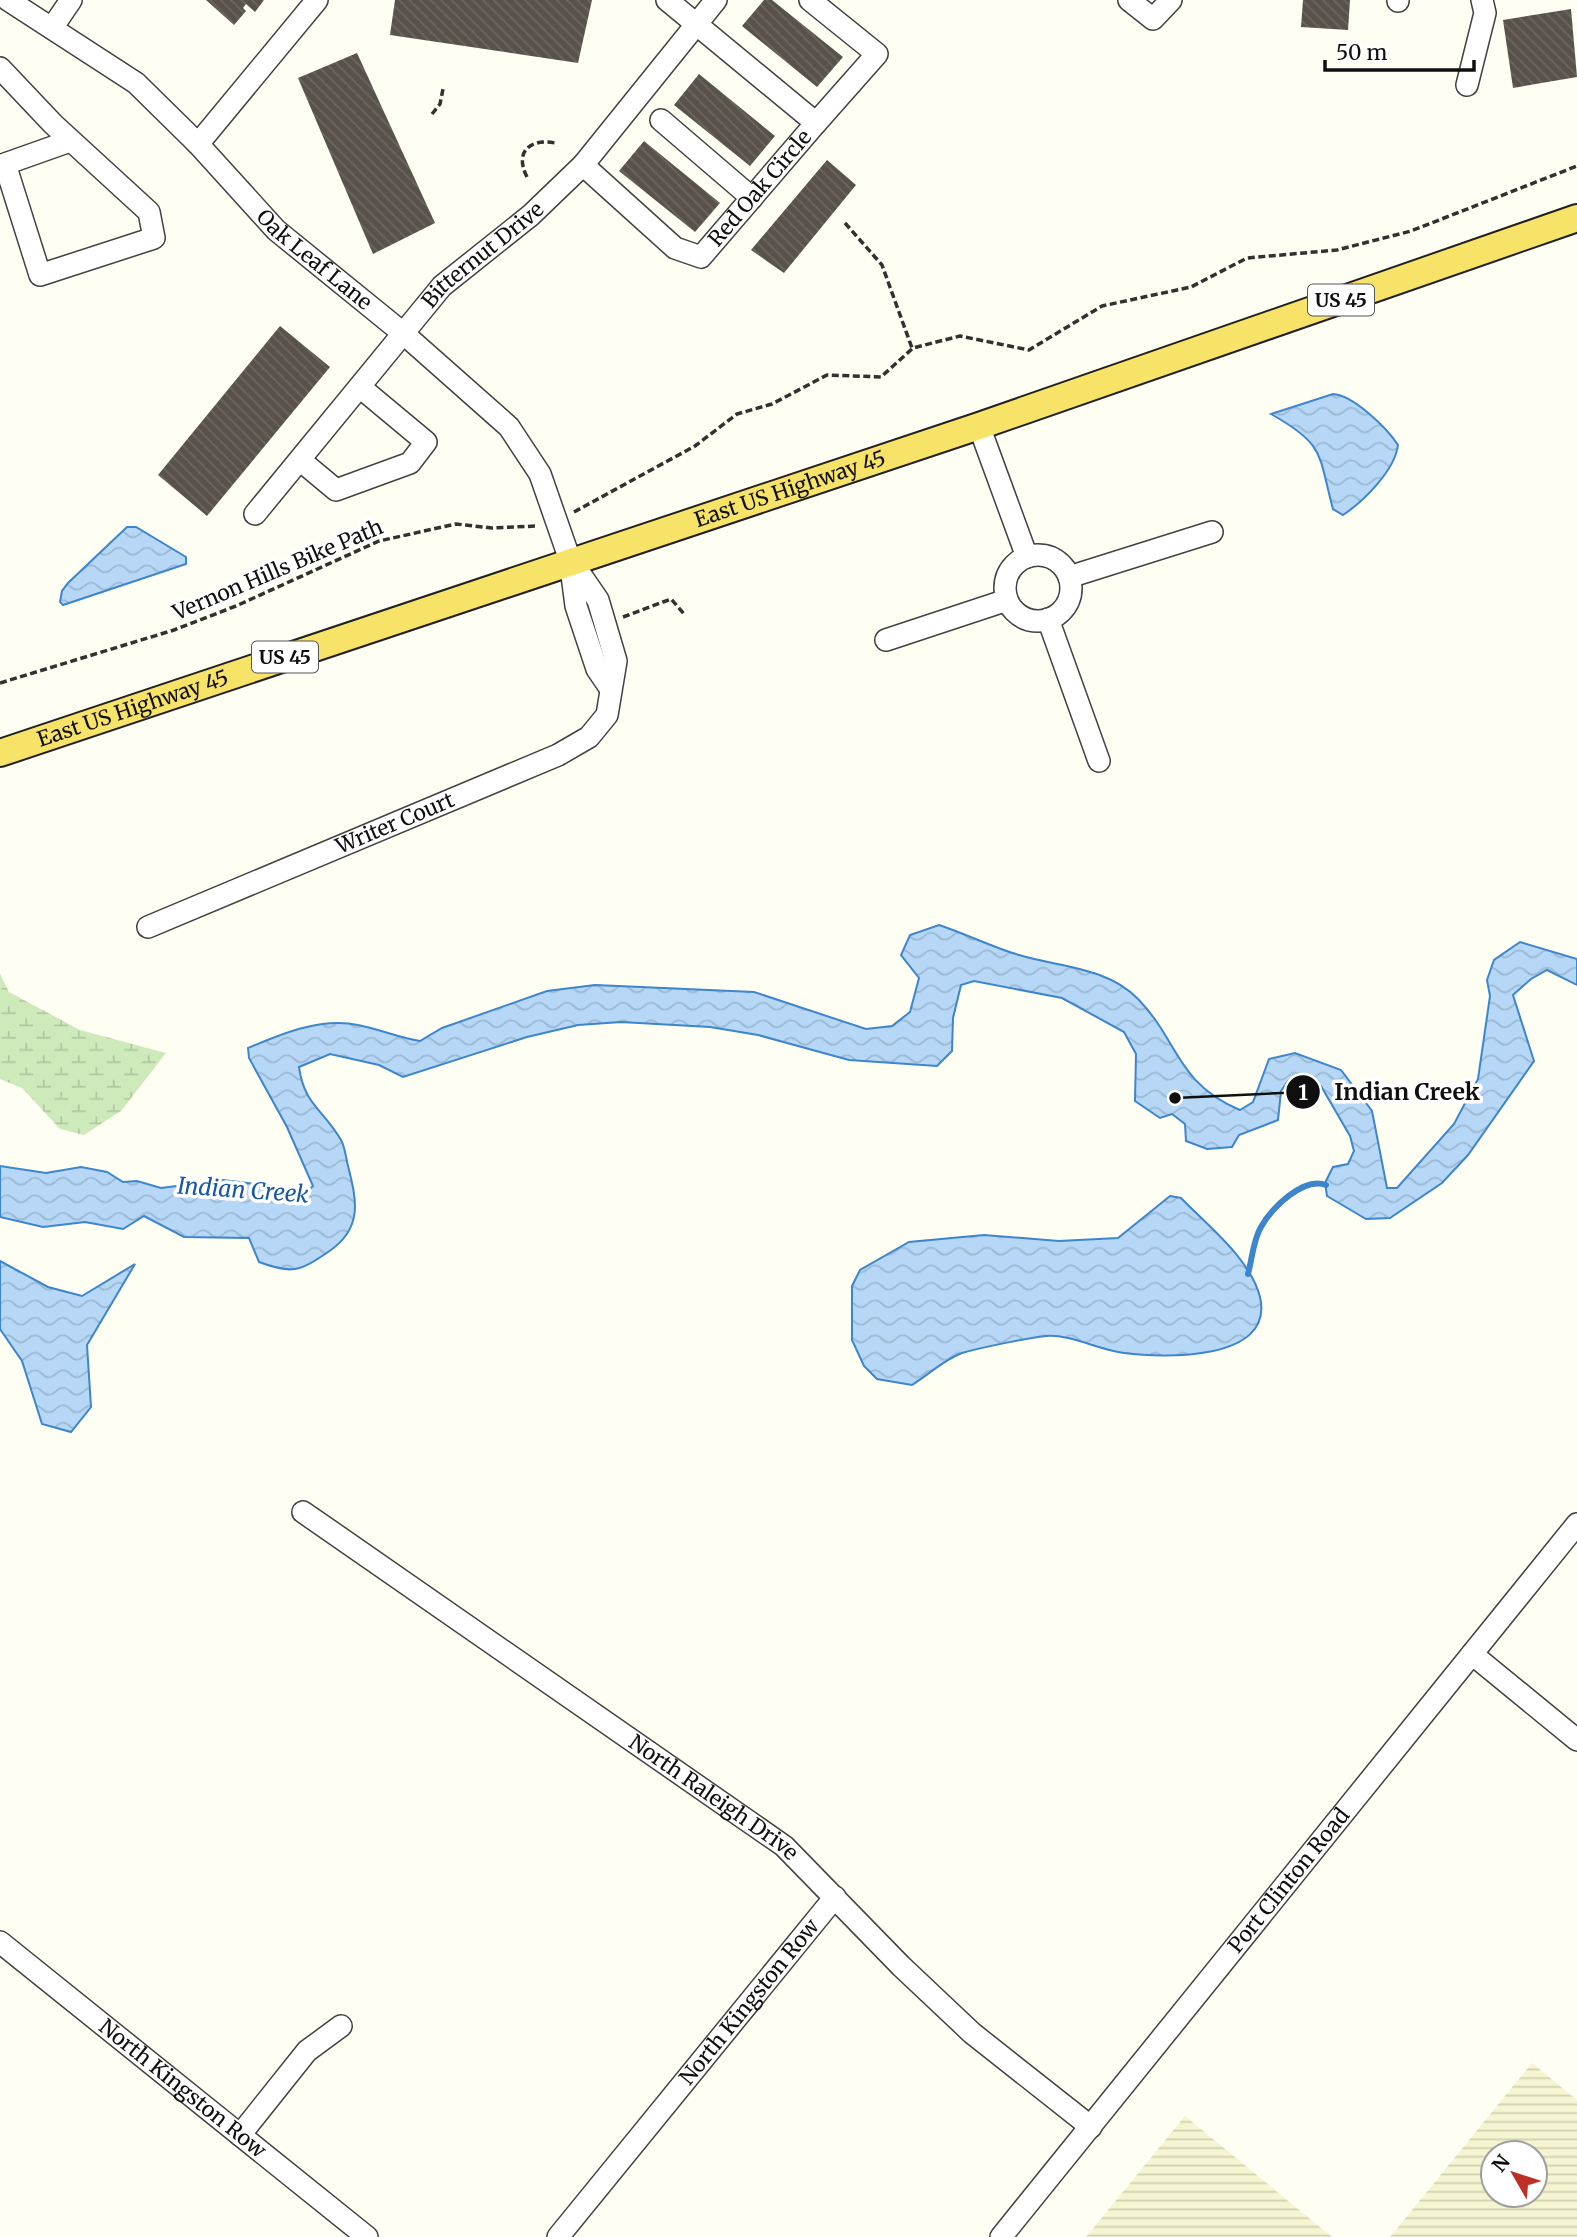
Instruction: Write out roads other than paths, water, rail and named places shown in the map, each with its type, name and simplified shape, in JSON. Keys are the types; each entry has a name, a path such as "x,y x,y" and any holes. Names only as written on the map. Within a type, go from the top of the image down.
{"main road":[{"name":"East US Highway 45","path":"0,753 570,560 979,426 1577,218"}],"street":[{"name":"Oak Leaf Lane","path":"8,0 136,83 198,144 276,230 404,334 509,427 540,474 570,560"},
{"path":"52,28 71,0"},
{"path":"198,144 317,0"},
{"name":"Red Oak Circle","path":"583,165 674,248 701,257 816,123 667,0"},
{"name":"Bitternut Drive","path":"255,514 442,286 531,215 583,165 716,0"},
{"path":"810,0 877,54 816,123"},
{"path":"1129,0 1153,19 1171,0"},
{"path":"1467,85 1485,13 1482,0"},
{"path":"0,68 70,141 149,212 154,238 40,275 5,164 70,141"},
{"path":"661,120 752,198"},
{"path":"300,460 336,490 411,463 426,442 360,387"},
{"path":"979,426 1027,557"},
{"path":"1069,577 1212,532"},
{"path":"1048,556 1057,561 1069,577 1069,600 1063,610 1048,619 1032,621 1021,617 1007,600 1006,579 1018,562 1027,557 1048,556"},
{"name":"Writer Court","path":"148,927 558,755 589,737 607,715 610,688 597,669 576,606 570,560"},
{"path":"886,640 1007,600"},
{"path":"1048,619 1098,761"},
{"name":"North Raleigh Drive","path":"303,1512 783,1846 901,1966 972,2033 1091,2127"},
{"name":"Port Clinton Road","path":"1001,2237 1577,1524"},
{"path":"1472,1654 1577,1740"},
{"name":"North Kingston Row","path":"558,2237 835,1897"},
{"name":"North Kingston Row","path":"0,1942 367,2237"},
{"path":"240,2135 307,2051 341,2026"}],"water":[{"path":"1333,394 1359,406 1386,430 1398,445 1396,455 1385,474 1360,502 1343,515 1333,509 1321,463 1311,443 1271,414"},
{"path":"127,527 136,527 186,557 186,564 63,605 60,602 62,591 68,583"},
{"name":"Indian Creek","path":"939,925 1019,955 1097,974 1126,988 1152,1015 1190,1074 1219,1099 1240,1110 1253,1102 1269,1059 1295,1053 1341,1070 1372,1111 1387,1188 1397,1188 1454,1124 1478,1079 1490,996 1487,980 1494,960 1520,942 1577,959 1577,985 1547,970 1531,979 1513,995 1534,1061 1468,1155 1442,1183 1390,1218 1366,1219 1327,1196 1325,1183 1333,1167 1348,1164 1354,1151 1350,1136 1321,1086 1308,1078 1288,1081 1281,1091 1278,1120 1239,1135 1232,1147 1207,1149 1186,1141 1185,1124 1172,1114 1160,1118 1135,1101 1136,1054 1124,1032 1062,998 974,981 961,985 953,1018 952,1051 937,1066 849,1060 758,1035 710,1027 621,1022 578,1025 527,1037 403,1077 379,1065 330,1054 299,1067 310,1099 342,1143 355,1203 352,1224 339,1243 310,1264 295,1269 259,1262 249,1238 184,1237 144,1216 123,1229 85,1222 43,1227 0,1217 0,1166 46,1173 81,1167 107,1172 123,1182 137,1181 161,1188 223,1180 255,1184 274,1196 301,1198 313,1186 287,1127 249,1058 248,1048 288,1032 316,1025 344,1023 420,1041 442,1028 547,991 595,985 754,992 866,1029 892,1026 910,1012 919,978 901,955 910,935"},
{"path":"1170,1196 1181,1198 1215,1231 1247,1269 1255,1283 1260,1297 1260,1318 1250,1334 1234,1345 1188,1355 1141,1355 1114,1351 1065,1337 1046,1336 962,1353 912,1385 877,1379 864,1366 852,1340 852,1286 860,1270 909,1242 984,1235 1059,1241 1118,1238"},
{"path":"0,1261 48,1287 82,1296 135,1264 87,1345 91,1407 71,1432 42,1424 22,1361 0,1329"}],"waterway":[{"path":"1248,1274 1258,1232 1272,1212 1298,1190 1317,1183 1326,1185"}],"place":[{"name":"Indian Creek","path":"1175,1098"}]}
